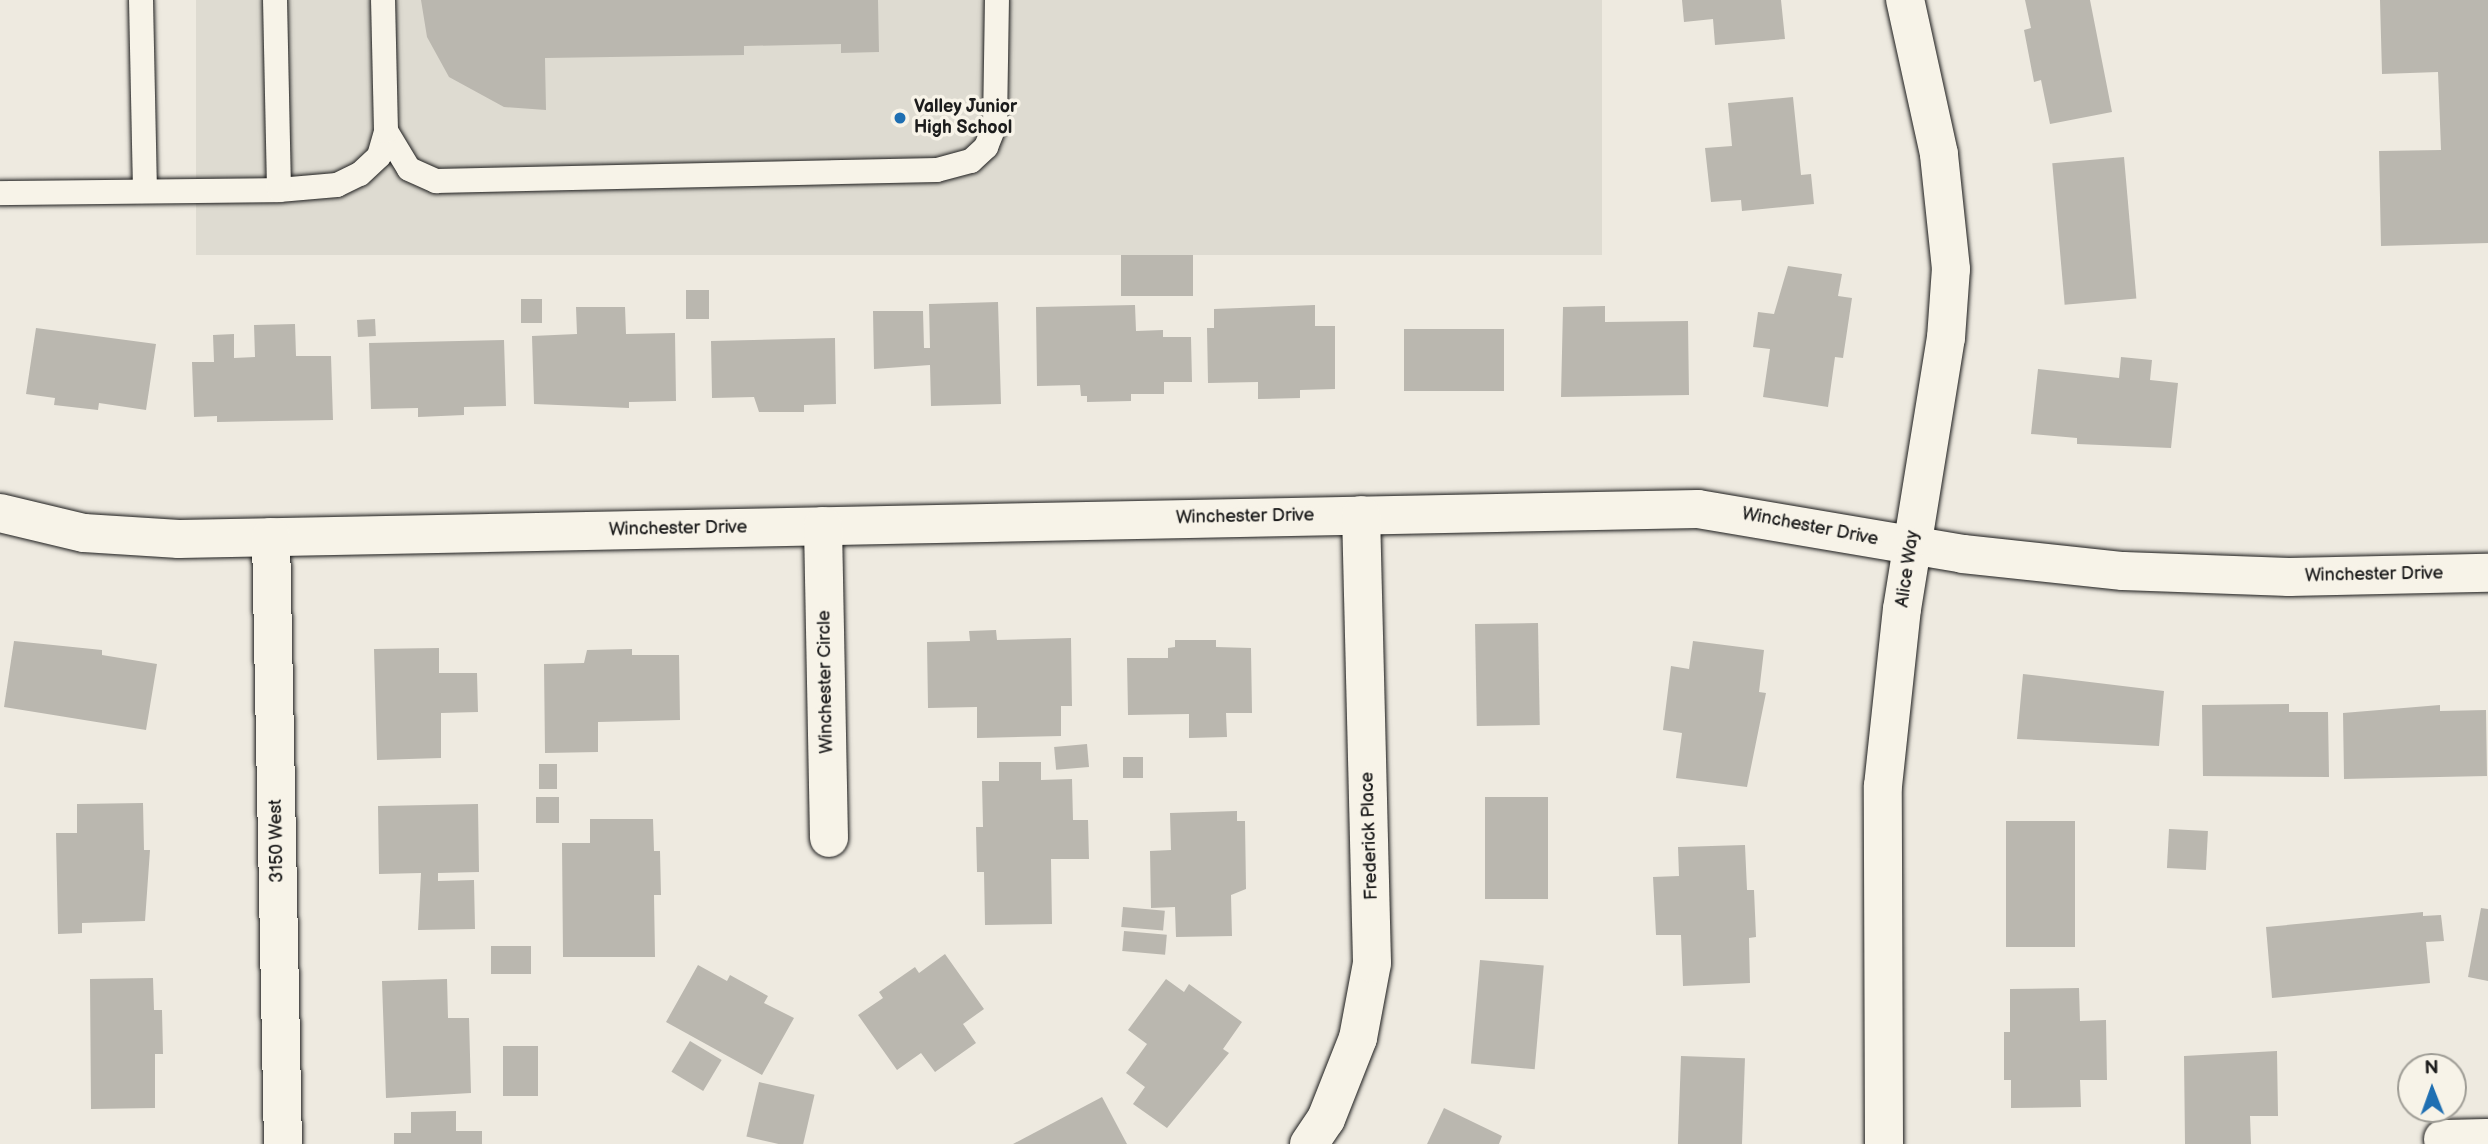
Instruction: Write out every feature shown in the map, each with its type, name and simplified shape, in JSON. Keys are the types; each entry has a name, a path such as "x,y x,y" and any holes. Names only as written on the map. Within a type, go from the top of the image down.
{"street":[{"name":"Alice Way","path":"1884,1144 1883,786 1912,546 1945,338 1951,269 1939,154 1905,0"},
{"name":"Winchester Drive","path":"0,513 131,538 1698,509 1912,546 2043,563 2206,575 2488,573"},
{"name":"Frederick Place","path":"1310,1144 1326,1119 1358,1038 1372,963 1361,515"},
{"name":"Winchester Circle","path":"823,526 829,838"},
{"name":"3150 West","path":"271,537 283,1144"},
{"path":"2442,1139 2488,1138"}],"lane":[{"path":"141,0 145,191"},
{"path":"275,0 279,190"},
{"path":"0,193 279,190 337,185 360,174 379,156 386,131 383,0"},
{"path":"386,131 410,169 436,181 937,170 971,161 986,147 995,125 997,0"}],"shaded area":[{"name":"Valley Junior High School","path":"196,0 1602,0 1602,255 196,255"}],"building":[{"path":"421,0 878,0 879,52 841,53 841,44 744,46 744,55 545,58 546,110 504,107 449,77 427,37"},
{"path":"1682,0 1781,0 1785,39 1715,45 1713,19 1684,22"},
{"path":"2025,0 2090,0 2112,112 2050,124 2041,80 2034,82 2024,30 2031,28"},
{"path":"2380,0 2488,0 2488,243 2381,246 2379,151 2441,150 2438,72 2382,74"},
{"path":"1793,97 1801,175 1811,174 1814,204 1742,211 1741,200 1711,202 1705,148 1732,146 1728,103"},
{"path":"2124,157 2136,298 2065,305 2052,163"},
{"path":"1121,255 1193,255 1193,296 1121,296"},
{"path":"1788,266 1842,274 1838,296 1852,298 1843,358 1835,357 1828,407 1763,397 1770,349 1753,347 1758,312 1774,314"},
{"path":"686,290 709,290 709,319 686,319"},
{"path":"521,299 542,299 542,323 521,323"},
{"path":"998,302 1001,404 931,406 930,365 874,369 873,311 923,311 924,348 930,348 929,304"},
{"path":"1135,305 1136,331 1163,330 1163,337 1191,337 1192,382 1164,382 1164,394 1131,394 1131,401 1087,402 1087,396 1081,396 1080,385 1037,386 1036,307"},
{"path":"1315,305 1315,326 1335,326 1335,389 1300,390 1300,398 1258,399 1258,382 1208,383 1207,328 1214,328 1214,309"},
{"path":"1605,306 1605,322 1688,321 1689,395 1561,397 1563,307"},
{"path":"576,307 625,307 626,334 675,333 676,401 629,402 629,408 534,404 532,336 577,334"},
{"path":"375,319 376,336 358,337 357,320"},
{"path":"295,324 296,356 331,356 333,420 217,422 217,416 194,417 192,362 214,362 213,335 234,334 234,358 255,357 254,325"},
{"path":"36,328 156,344 146,410 99,403 98,410 54,405 55,398 26,394"},
{"path":"1404,329 1504,329 1504,391 1404,391"},
{"path":"835,338 836,404 804,405 804,412 759,412 754,397 712,398 711,341"},
{"path":"504,340 506,406 464,407 464,415 418,417 418,408 371,409 369,343"},
{"path":"2121,357 2152,360 2150,380 2178,383 2171,448 2077,444 2077,438 2031,434 2038,369 2119,378"},
{"path":"1538,623 1540,725 1477,726 1475,624"},
{"path":"996,630 997,640 1071,638 1072,706 1061,706 1061,736 977,738 977,707 928,708 927,642 970,641 969,631"},
{"path":"1175,640 1216,640 1216,647 1251,648 1252,713 1226,713 1227,737 1189,738 1189,714 1128,715 1127,658 1168,658 1168,648 1175,647"},
{"path":"14,641 102,650 102,655 157,664 146,730 4,707"},
{"path":"1693,641 1764,650 1759,692 1766,693 1747,787 1676,778 1682,733 1663,730 1671,666 1689,669"},
{"path":"439,648 439,673 477,673 478,712 441,713 441,758 377,760 374,649"},
{"path":"632,649 632,655 679,655 680,720 598,722 598,752 545,753 544,664 584,663 587,650"},
{"path":"2023,674 2164,691 2159,746 2017,739"},
{"path":"2289,704 2289,712 2328,712 2329,777 2203,776 2202,705"},
{"path":"2440,705 2440,711 2486,710 2487,776 2344,779 2343,713"},
{"path":"1087,744 1089,767 1056,770 1054,747"},
{"path":"1123,757 1143,757 1143,778 1123,778"},
{"path":"999,762 1041,762 1041,780 1072,779 1073,820 1088,820 1089,859 1051,859 1052,924 985,925 984,872 977,872 976,827 983,827 982,781 999,781"},
{"path":"539,764 557,764 557,789 539,789"},
{"path":"536,797 559,797 559,823 536,823"},
{"path":"1485,797 1548,797 1548,899 1485,899"},
{"path":"143,803 144,850 150,850 145,921 82,923 82,933 58,934 56,833 77,833 77,804"},
{"path":"478,804 479,872 438,873 438,881 474,880 475,929 418,930 421,873 379,874 378,806"},
{"path":"1237,811 1237,821 1245,821 1246,889 1231,895 1232,936 1176,937 1175,907 1151,908 1150,851 1171,850 1170,813"},
{"path":"590,819 653,819 654,851 660,851 661,895 654,895 655,957 563,957 562,843 590,843"},
{"path":"2006,821 2075,821 2075,947 2006,947"},
{"path":"2169,829 2208,831 2206,870 2167,868"},
{"path":"1745,845 1747,890 1754,890 1756,937 1749,938 1750,983 1683,986 1681,935 1656,935 1653,877 1679,876 1678,847"},
{"path":"1123,907 1165,911 1163,931 1121,927"},
{"path":"2481,908 2488,909 2488,981 2468,977"},
{"path":"2423,912 2423,916 2441,915 2444,941 2426,942 2430,983 2272,998 2266,927"},
{"path":"1124,931 1167,935 1165,955 1122,951"},
{"path":"491,946 531,946 531,974 491,974"},
{"path":"945,954 984,1009 963,1024 976,1043 935,1072 921,1053 897,1070 858,1015 883,998 879,992 915,967 919,973"},
{"path":"1480,960 1544,966 1535,1069 1471,1064"},
{"path":"698,965 727,981 730,975 768,996 764,1003 794,1018 762,1075 666,1022"},
{"path":"153,978 154,1010 162,1010 163,1054 155,1054 155,1108 91,1109 90,979"},
{"path":"447,979 448,1018 469,1018 471,1093 386,1098 382,981"},
{"path":"1166,979 1184,992 1189,984 1242,1022 1223,1049 1229,1053 1167,1128 1133,1104 1145,1087 1126,1073 1147,1044 1128,1030"},
{"path":"2079,988 2080,1021 2106,1020 2107,1080 2080,1080 2081,1107 2011,1108 2011,1080 2004,1080 2004,1032 2010,1032 2010,989"},
{"path":"690,1041 722,1060 703,1091 671,1072"},
{"path":"503,1046 538,1046 538,1096 503,1096"},
{"path":"2277,1051 2278,1116 2250,1116 2251,1144 2185,1144 2184,1056"},
{"path":"1681,1056 1745,1058 1742,1144 1678,1144"},
{"path":"759,1082 815,1095 803,1144 779,1144 746,1137"},
{"path":"1102,1097 1127,1144 1013,1144"},
{"path":"1444,1108 1502,1136 1499,1144 1427,1144"},
{"path":"456,1111 456,1131 482,1131 482,1144 394,1144 394,1133 411,1133 411,1112"}],"place":[{"name":"Valley Junior High School","path":"900,118"}]}
